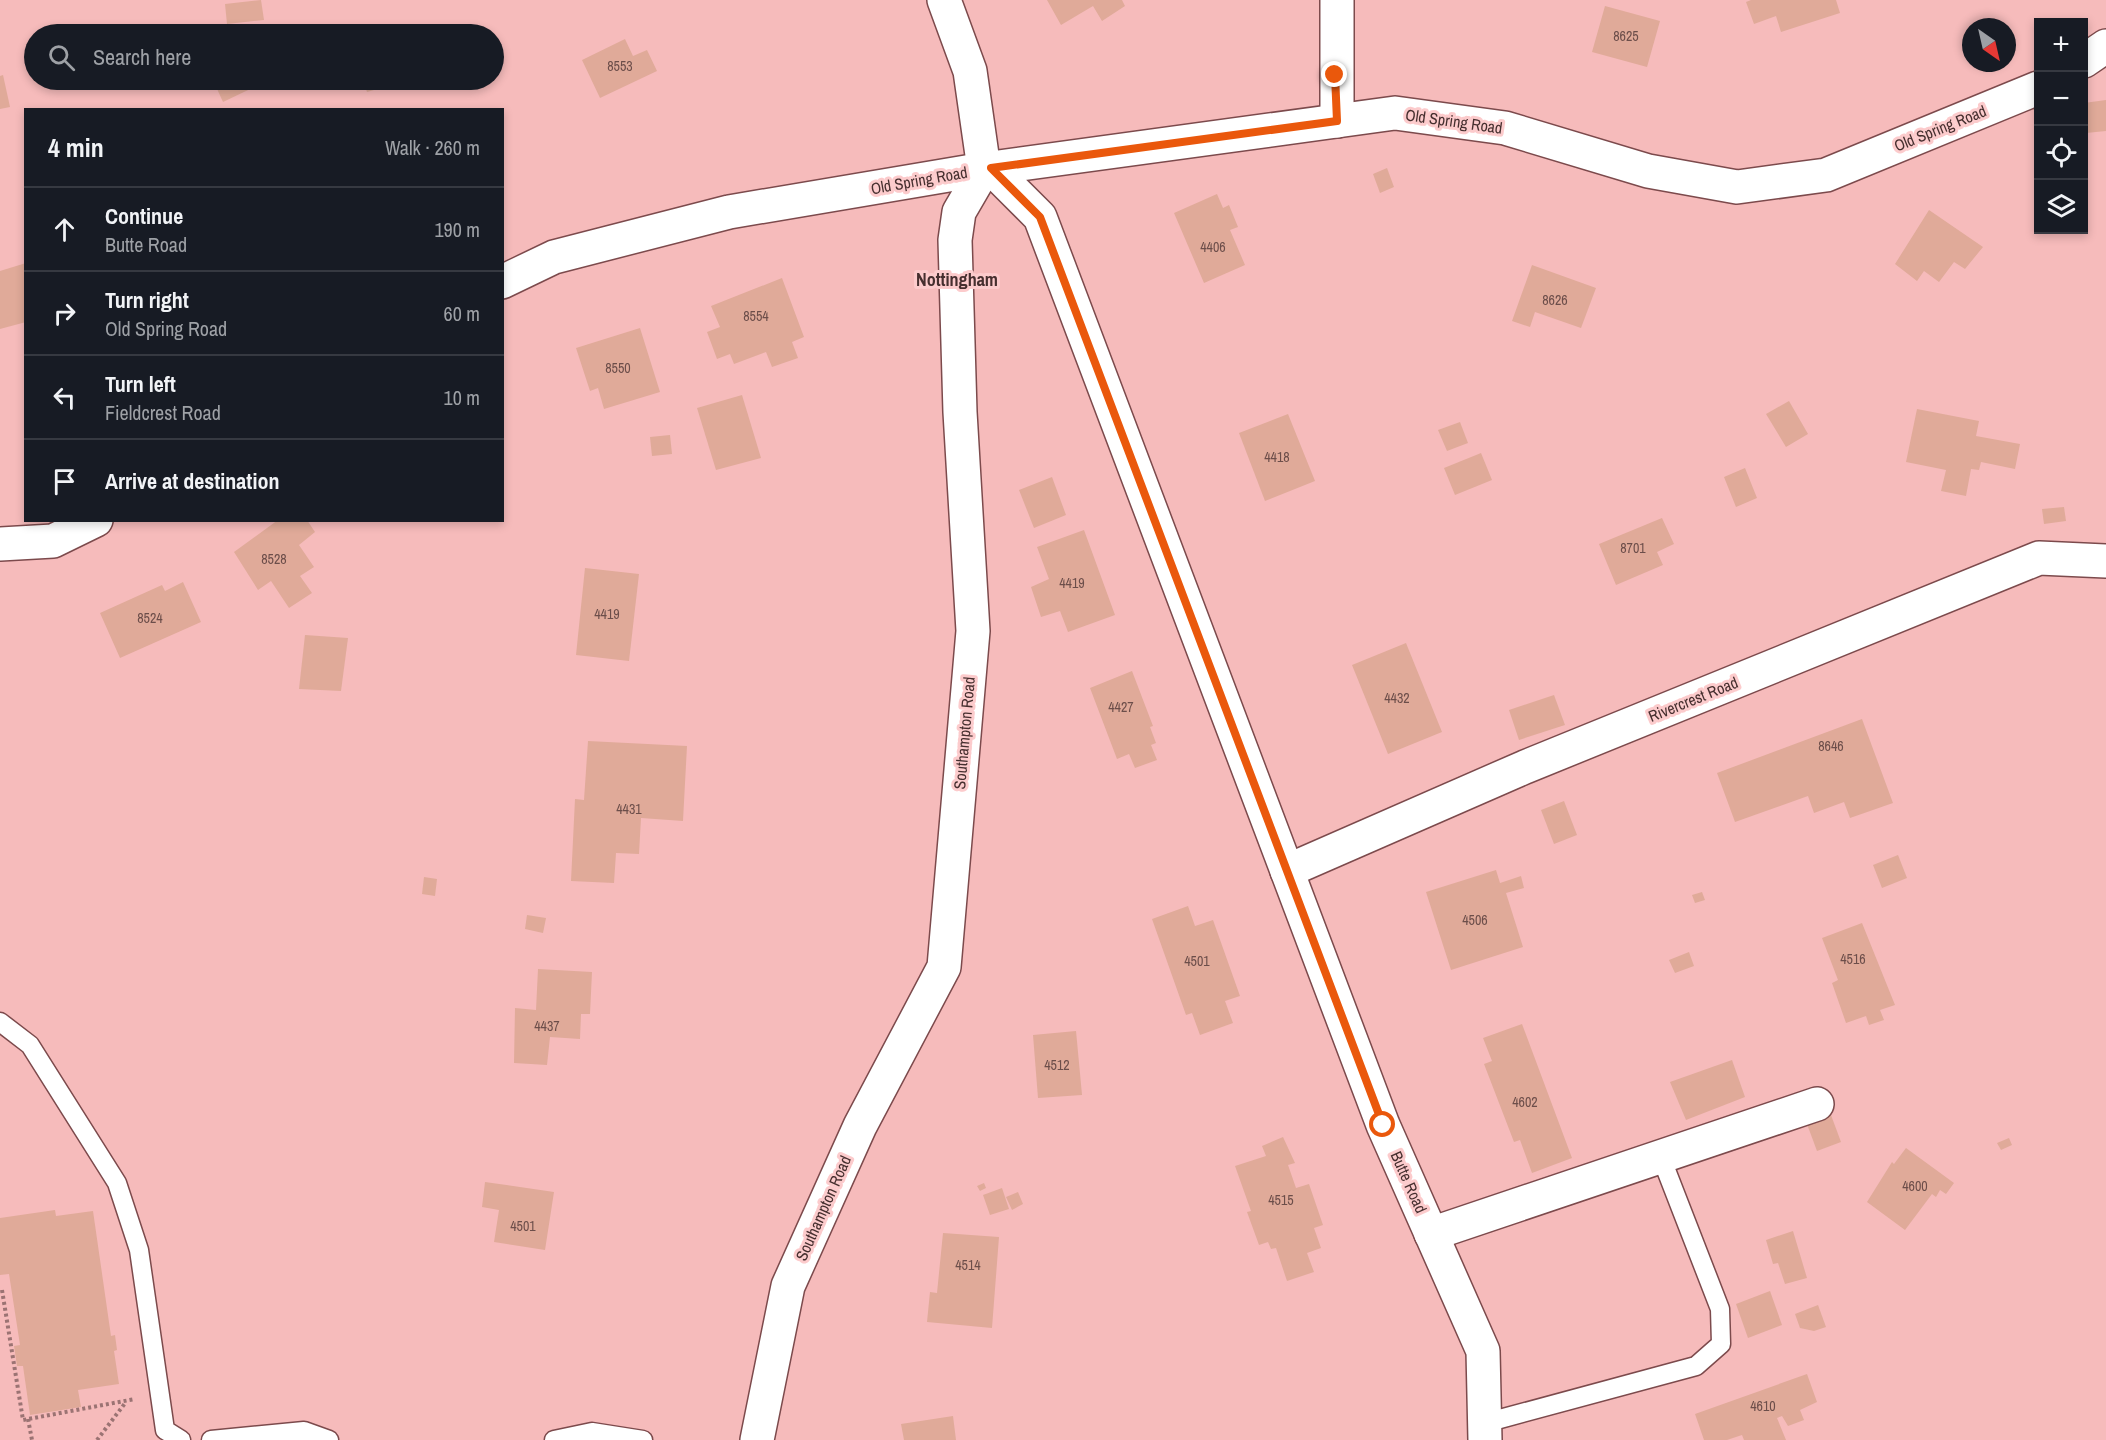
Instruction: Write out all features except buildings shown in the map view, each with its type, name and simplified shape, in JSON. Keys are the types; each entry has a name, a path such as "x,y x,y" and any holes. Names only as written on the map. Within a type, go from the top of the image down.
{"street":[{"path":"944,0 970,70 987,169"},
{"path":"1337,0 1337,121"},
{"path":"2088,58 2106,46"},
{"name":"Old Spring Road","path":"504,281 554,257 729,212 987,169 1395,113 1505,128 1648,171 1737,187 1826,175 2034,90"},
{"name":"Butte Road","path":"987,169 1040,217 1383,1125 1483,1351 1485,1432"},
{"name":"Southampton Road","path":"757,1440 788,1286 860,1126 944,967 973,631 960,412 955,240 959,212 987,169"},
{"path":"0,544 53,541 92,522"},
{"name":"Rivercrest Road","path":"1287,871 1525,767 2039,558 2106,561"},
{"path":"1431,1234 1817,1104"}],"lane":[{"path":"0,1022 30,1045 117,1183 139,1250 165,1430 181,1440"},
{"path":"1485,1432 1696,1366 1721,1344 1720,1309 1661,1157"},
{"path":"211,1440 304,1431 329,1440"},
{"path":"554,1440 592,1432 643,1440"}],"path":[{"path":"2,1290 23,1420 137,1399 135,1387"},
{"path":"97,1440 126,1401"},
{"path":"28,1419 32,1440"}],"district":[{"name":"Nottingham","path":"957,279"}],"route":[{"path":"1335,75 1337,121 991,168 1040,217 1383,1125"}]}
